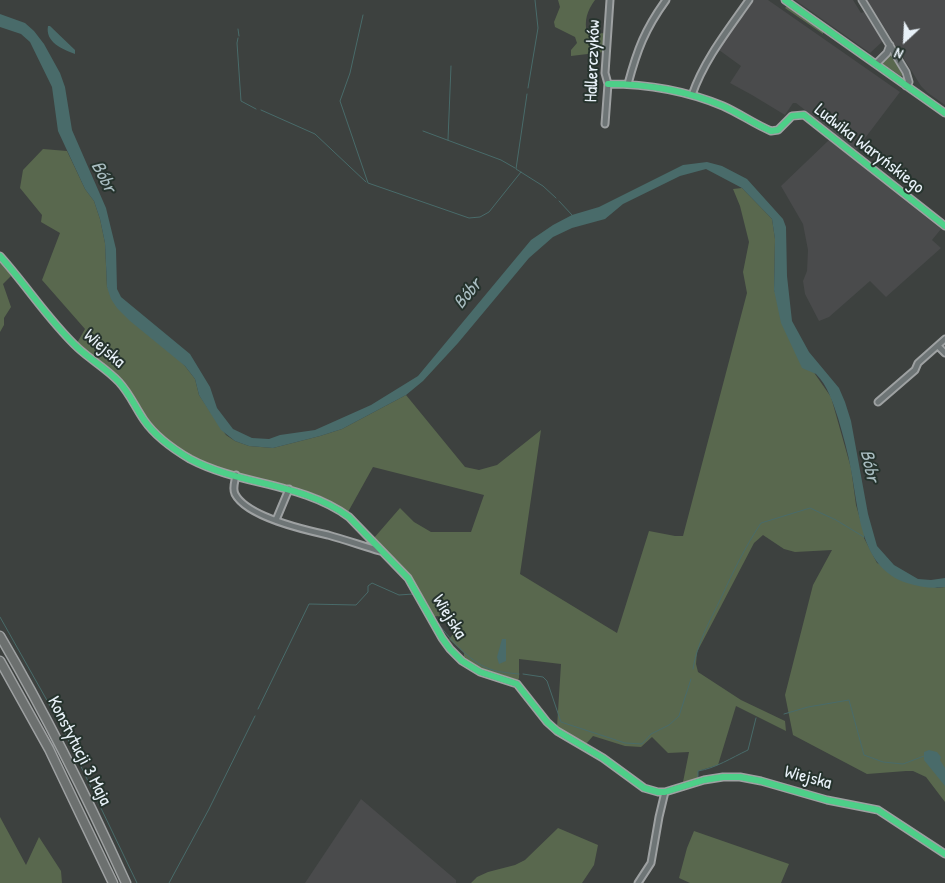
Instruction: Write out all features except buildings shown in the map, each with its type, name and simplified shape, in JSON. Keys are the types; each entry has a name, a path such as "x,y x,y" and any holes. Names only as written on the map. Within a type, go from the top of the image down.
{"main road":[{"name":"Konstytucji 3 Maja","path":"0,636 58,740 126,883"},
{"path":"0,661 65,782 113,883"}],"street":[{"name":"Hallerczyków","path":"605,124 608,84 605,73 610,0"},
{"path":"628,84 641,40 666,0"},
{"path":"608,84 628,84 692,95 706,62 749,0"},
{"path":"785,0 945,113"},
{"path":"862,0 908,77 909,82 906,86"},
{"path":"876,64 887,53 890,45"},
{"name":"Ludwika Waryńskiego","path":"692,95 723,106 774,131 792,116 800,115 807,117 945,226"},
{"name":"Wiejska","path":"0,256 72,342 126,390 152,431 189,458 214,470 310,495 338,508 354,521 408,578 442,638 462,661 480,672 517,684 547,722 557,731 603,758 644,788 665,792 704,780 723,777 761,781 827,800 878,810 945,854"},
{"path":"878,402 915,370 918,363 945,339"},
{"path":"938,346 945,354"},
{"name":"Wiejska","path":"236,476 233,487 236,496 241,502 266,517 300,529 328,535 382,552"},
{"path":"276,520 289,489"},
{"path":"638,883 651,863 665,792"}],"shaded area":[{"path":"754,0 768,0 900,92 856,150 796,103 793,103 785,115 730,83 741,66 719,50"},
{"path":"795,0 853,0 861,13 864,12 883,41 870,53"},
{"path":"867,0 945,0 945,105 921,86"},
{"path":"829,140 941,229 932,240 941,248 886,297 870,281 829,317 819,321 805,294 803,281 807,271 808,250 803,224 781,186"},
{"path":"361,799 456,880 456,883 305,883"}],"green space":[{"path":"558,0 595,0 587,16 587,34 606,33 604,52 571,56 571,50 577,43 575,37 555,27 554,22 560,7"},
{"path":"787,6 823,31 823,34 785,8"},
{"path":"890,54 903,75 901,76 883,64 883,61"},
{"path":"43,149 67,151 85,189 94,201 105,243 107,287 185,366 195,379 199,395 226,435 235,441 249,446 273,448 320,436 342,429 406,395 465,467 479,470 497,465 541,430 520,574 617,633 649,531 683,536 747,293 743,272 749,242 740,206 733,189 742,188 772,219 775,239 774,290 815,374 831,397 851,468 856,505 864,538 877,563 937,588 945,587 945,802 926,777 913,771 867,774 793,735 785,695 813,585 832,550 795,552 784,549 763,535 754,543 697,652 696,664 698,672 741,700 785,721 786,731 736,706 718,765 698,771 698,779 683,782 689,752 668,753 652,737 641,747 625,746 593,736 586,744 563,732 557,727 561,664 519,659 518,680 486,671 464,659 464,653 449,639 454,633 452,625 438,616 432,617 410,578 374,538 400,508 414,522 431,532 471,532 484,495 373,467 348,512 315,494 236,474 217,467 181,450 157,432 122,380 77,343 85,329 42,280 60,233 41,222 42,215 20,188 23,170"},
{"path":"0,262 11,276 3,284 11,307 4,318 4,325 0,332"},
{"path":"0,817 26,865 39,837 61,871 62,883 0,883"},
{"path":"558,828 598,845 594,865 582,883 471,883 477,877 488,872 515,865 525,860"},
{"path":"694,831 789,864 781,883 690,883 679,878"}],"water":[{"path":"0,14 25,23 34,31 44,44 60,73 65,87 72,130 106,208 116,249 117,289 121,297 190,354 210,387 217,408 233,429 252,438 269,439 280,435 315,430 371,405 418,376 531,240 572,215 599,207 683,165 707,162 722,166 747,179 783,219 786,227 787,276 792,321 809,352 839,388 845,402 851,421 868,514 877,546 894,565 918,579 945,578 945,587 917,586 891,576 880,565 871,551 864,536 847,451 832,401 827,389 816,374 802,368 781,323 774,290 775,239 772,219 742,188 706,169 680,176 623,204 605,219 572,228 553,237 529,258 458,343 423,381 406,395 342,429 320,436 273,448 249,446 235,441 221,430 199,395 195,379 185,366 130,321 111,299 107,287 105,243 100,219 94,201 85,189 58,131 52,87 30,42 21,34 0,27"},
{"path":"48,26 75,50 75,54 52,41 49,36"},
{"path":"502,639 506,639 506,661 499,664 497,657"},
{"path":"929,750 937,752 941,757 940,760 945,768 945,786 924,760 924,752"}],"waterway":[{"path":"528,88 538,28 535,0"},
{"path":"363,15 350,73 340,101 368,183 469,218 480,217 489,212 521,172"},
{"path":"238,29 239,36"},
{"path":"238,38 241,101 256,109"},
{"path":"448,140 451,66"},
{"path":"527,94 516,169 543,186 556,198"},
{"path":"261,110 315,134 366,182"},
{"path":"423,131 501,160 515,168"},
{"path":"559,201 572,215"},
{"path":"693,669 708,624 761,523 810,508 836,520 864,537"},
{"path":"375,539 394,558 421,593"},
{"path":"258,709 309,604 356,605 368,592 368,586 372,583 399,595 413,594"},
{"path":"420,593 443,630 471,658 493,670 519,674"},
{"path":"0,617 62,727 137,883"},
{"path":"523,674 543,677 547,681 561,722 625,743 642,744 651,734 669,725 679,716 691,679"},
{"path":"784,714 808,707 849,700 864,755 883,762 903,764 924,756"},
{"path":"169,883 209,809 255,716"},
{"path":"698,777 698,771 717,765 748,750 756,718"}],"cycle path":[{"path":"785,0 945,113"},
{"path":"608,84 652,87 695,96 723,106 771,131 778,130 792,116 804,115 945,226"},
{"path":"0,256 67,338 119,382 148,426 165,442 190,459 210,468 311,497 349,517 408,578 442,638 462,661 480,672 517,684 547,722 557,731 603,758 644,788 665,792 704,780 723,777 740,777 761,781 827,800 878,810 945,854"}],"water label":[{"name":"Bóbr","path":"103,177"},
{"name":"Bóbr","path":"468,294"},
{"name":"Bóbr","path":"869,466"}]}
